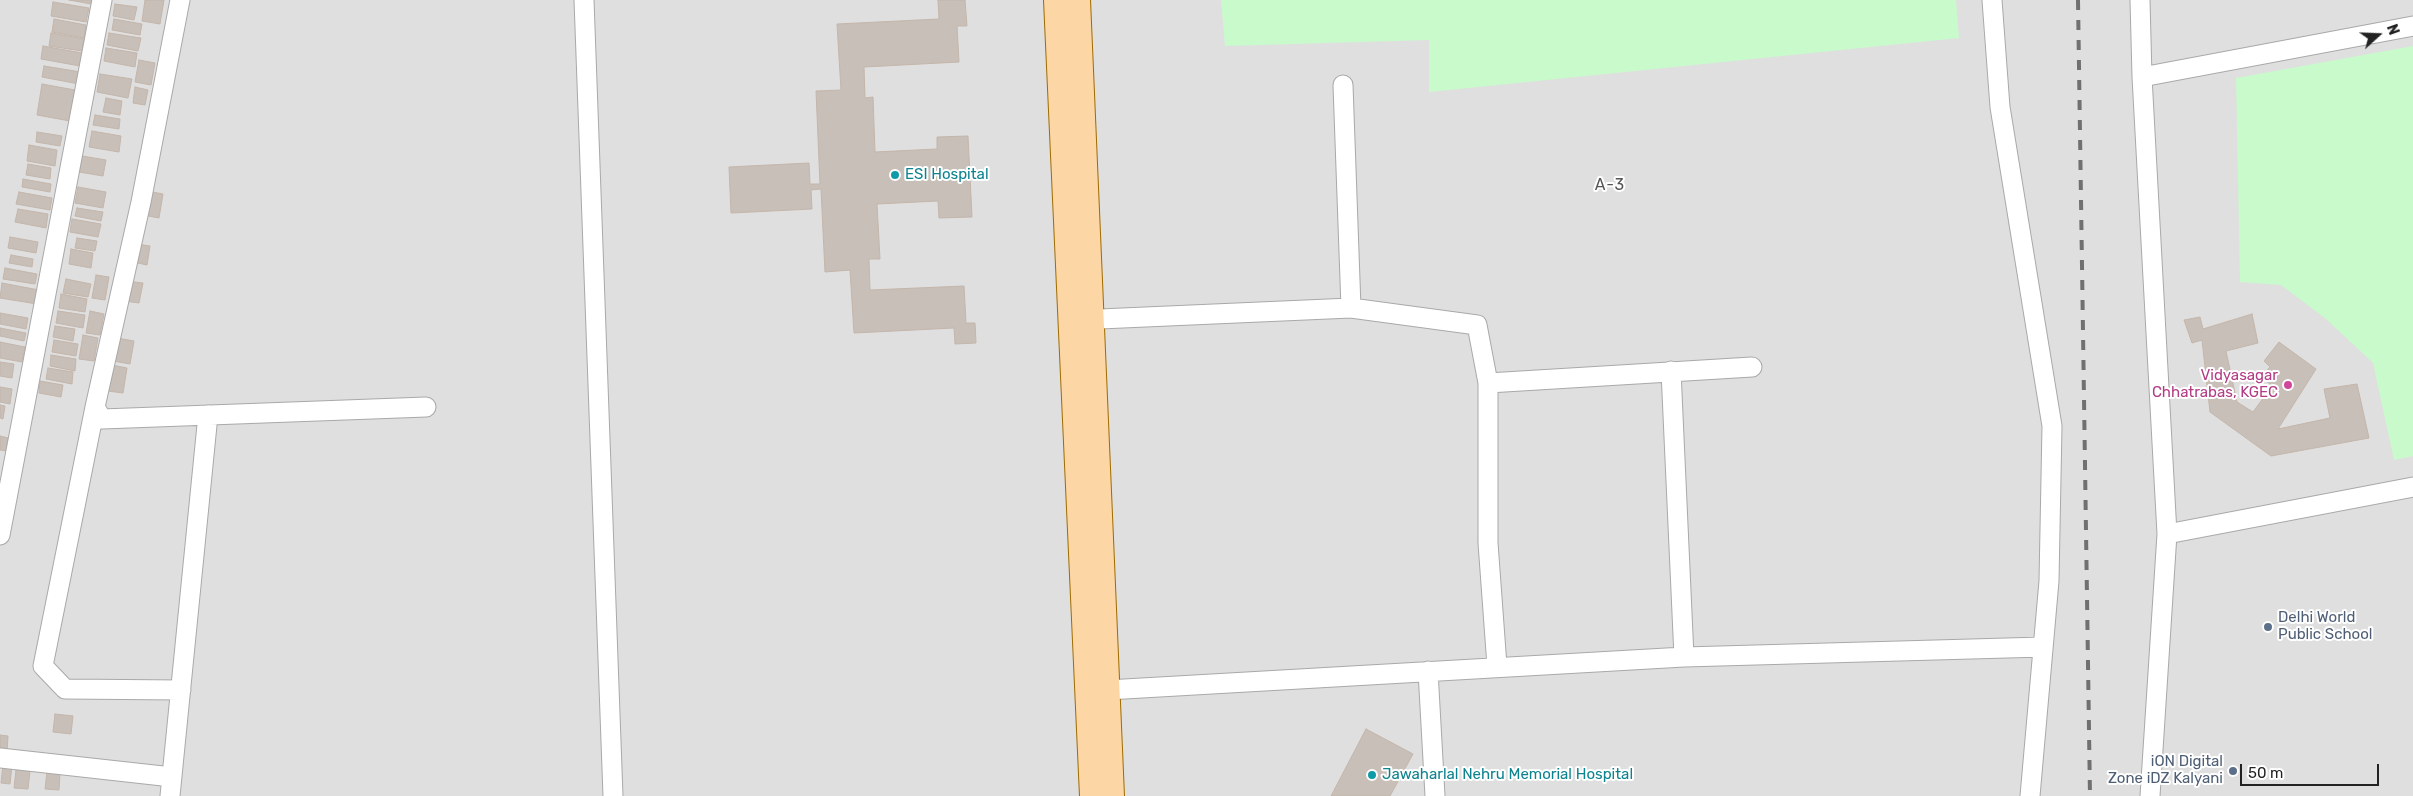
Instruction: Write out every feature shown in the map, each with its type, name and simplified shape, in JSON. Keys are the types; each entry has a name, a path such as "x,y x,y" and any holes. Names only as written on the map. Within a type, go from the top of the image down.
{"main road":[{"path":"1056,0 1081,320 1107,690 1112,796"},
{"path":"1078,0 1081,320 1092,796"}],"street":[{"path":"0,535 102,0"},
{"path":"180,0 141,202 95,407 43,666 65,689 181,690"},
{"path":"584,0 613,796"},
{"path":"1992,0 2000,107 2052,426 2049,581 2030,796"},
{"path":"2140,0 2142,76 2167,534 2150,796"},
{"path":"2142,76 2413,26"},
{"path":"1343,85 1351,308"},
{"path":"1081,320 1351,308 1477,325 1488,382 1488,543 1498,666"},
{"path":"1488,382 1752,367"},
{"path":"1671,372 1684,657"},
{"path":"95,407 102,419 426,407"},
{"path":"170,796 208,415"},
{"path":"2167,534 2413,487"},
{"path":"1107,690 1498,666 1684,657 2043,647"},
{"path":"1428,671 1435,796"},
{"path":"0,758 172,776"}],"shaded area":[{"path":"0,0 2413,0 2413,796 0,796"}],"green space":[{"path":"1221,0 1956,0 1959,38 1429,92 1429,40 1225,46"},
{"path":"2413,46 2413,456 2394,460 2373,363 2326,319 2281,285 2240,282 2236,78"}],"building":[{"path":"69,0 92,0 91,4"},
{"path":"145,0 164,0 160,24 142,21"},
{"name":"ESI Hospital","path":"938,0 965,0 967,26 957,26 959,62 864,67 865,98 873,97 875,152 937,149 937,137 968,136 972,217 939,218 938,201 877,204 880,259 869,259 870,290 964,286 966,323 975,323 976,343 955,344 954,328 854,333 850,270 825,272 821,189 811,190 812,209 731,213 729,167 809,163 810,184 820,184 816,91 841,90 837,24 939,19"},
{"path":"53,2 89,8 86,22 51,16"},
{"path":"115,4 137,7 134,20 113,16"},
{"path":"54,19 86,25 84,38 52,32"},
{"path":"114,19 142,24 140,35 112,30"},
{"path":"51,33 84,39 82,51 49,46"},
{"path":"109,33 141,38 138,51 107,45"},
{"path":"43,46 82,53 80,66 41,59"},
{"path":"106,48 137,53 135,67 104,61"},
{"path":"139,60 155,63 151,85 135,82"},
{"path":"44,66 81,72 79,84 42,77"},
{"path":"100,74 132,79 128,98 97,92"},
{"path":"42,84 75,90 70,121 37,115"},
{"path":"135,87 148,90 145,105 133,103"},
{"path":"106,98 122,101 120,115 103,112"},
{"path":"95,115 120,119 119,129 93,125"},
{"path":"92,131 121,136 119,152 89,147"},
{"path":"37,132 62,136 60,146 36,142"},
{"path":"29,145 57,150 55,166 27,161"},
{"path":"82,156 106,160 103,176 79,172"},
{"path":"28,164 51,168 50,179 26,175"},
{"path":"23,179 51,184 50,192 22,187"},
{"path":"78,187 106,192 103,208 75,203"},
{"path":"147,191 163,194 159,218 143,215"},
{"path":"19,192 52,198 50,210 16,204"},
{"path":"77,208 103,212 101,221 75,216"},
{"path":"18,209 48,214 46,228 15,222"},
{"path":"72,219 101,224 98,237 70,232"},
{"path":"10,237 38,242 36,253 8,248"},
{"path":"77,238 97,241 95,251 75,248"},
{"path":"137,244 150,246 147,265 133,262"},
{"path":"71,249 93,253 91,268 69,264"},
{"path":"11,255 33,259 32,267 9,263"},
{"path":"5,268 37,274 35,284 3,279"},
{"path":"96,275 109,277 105,300 92,298"},
{"path":"66,279 91,284 88,297 63,293"},
{"path":"127,281 143,283 139,303 124,301"},
{"path":"2,283 39,290 37,304 0,298"},
{"path":"61,294 87,299 85,312 59,308"},
{"path":"58,311 85,315 83,328 56,323"},
{"path":"90,311 104,314 100,335 86,333"},
{"path":"0,313 28,318 26,329 0,324"},
{"name":"Vidyasagar Chhatrabas, KGEC","path":"2252,314 2258,343 2226,351 2237,402 2253,412 2272,386 2261,376 2270,367 2264,361 2279,342 2316,369 2278,429 2330,418 2324,389 2357,384 2369,438 2271,456 2210,412 2202,340 2192,343 2184,320 2200,317 2203,329"},
{"path":"55,326 75,329 73,341 53,337"},
{"path":"0,328 26,333 24,341 0,336"},
{"path":"83,335 98,338 94,361 79,359"},
{"path":"117,338 134,341 130,364 113,361"},
{"path":"54,340 78,344 76,356 52,352"},
{"path":"0,342 25,347 22,362 0,358"},
{"path":"51,355 76,359 75,371 50,366"},
{"path":"0,362 14,364 12,378 0,376"},
{"path":"112,365 127,368 123,393 108,391"},
{"path":"48,368 73,372 72,384 46,379"},
{"path":"40,381 63,385 61,397 39,393"},
{"path":"0,387 12,389 10,404 0,402"},
{"path":"0,405 5,406 3,419 0,418"},
{"path":"0,436 8,438 6,451 0,450"},
{"path":"55,714 73,716 71,734 53,732"},
{"name":"Jawaharlal Nehru Memorial Hospital","path":"1366,729 1413,754 1390,796 1331,796"},
{"path":"0,735 8,736 7,751 0,750"},
{"path":"3,765 12,766 10,784 1,783"},
{"path":"16,770 30,771 28,789 14,788"},
{"path":"47,772 60,773 59,790 45,789"}],"railway":[{"path":"2078,0 2090,796"}],"place":[{"name":"ESI Hospital","path":"895,175"},
{"name":"Vidyasagar Chhatrabas, KGEC","path":"2288,385"},
{"name":"Delhi World Public School","path":"2268,627"},
{"name":"iON Digital Zone iDZ Kalyani","path":"2233,771"},
{"name":"Jawaharlal Nehru Memorial Hospital","path":"1372,775"}],"district":[{"name":"A-3","path":"1610,185"}]}
